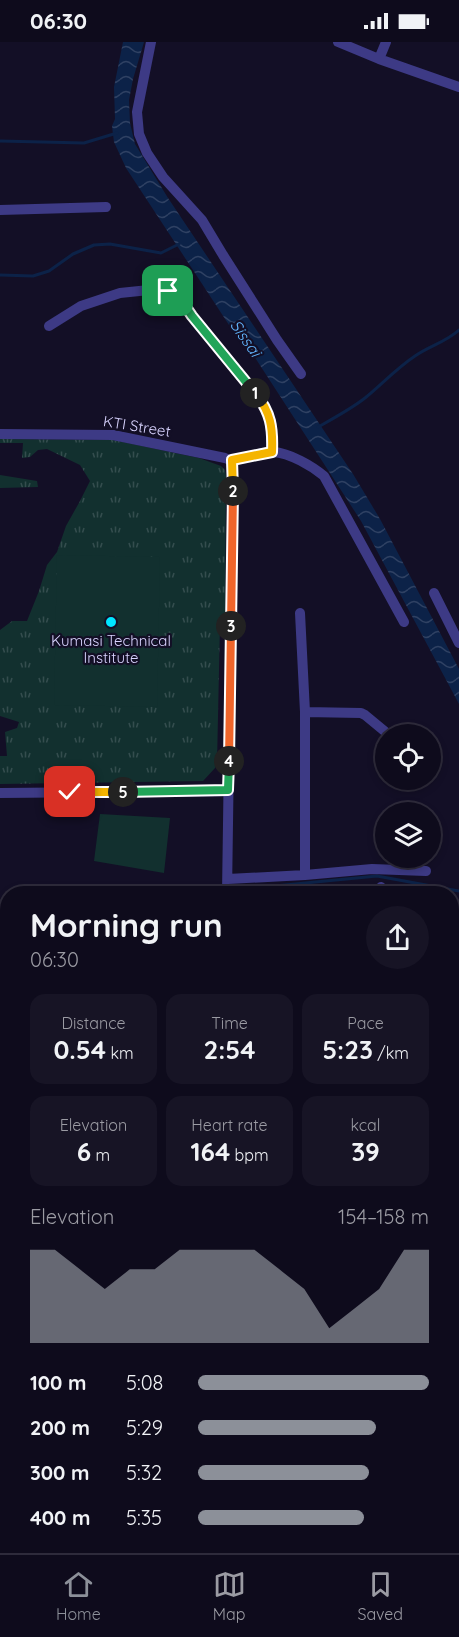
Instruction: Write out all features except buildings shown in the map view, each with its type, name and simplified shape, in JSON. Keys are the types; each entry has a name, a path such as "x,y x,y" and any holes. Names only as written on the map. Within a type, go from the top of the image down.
{"street":[{"path":"151,42 137,112 139,134 147,153 163,177 202,220 222,255 301,374"},
{"path":"338,42 459,87"},
{"path":"379,59 386,42"},
{"path":"0,210 106,207"},
{"path":"49,326 81,306 120,293 168,291 179,297 263,403 271,423 272,452"},
{"name":"KTI Street","path":"0,434 113,435 232,460"},
{"path":"228,886 232,460 272,452 313,466 324,476 404,622"},
{"path":"435,593 459,643"},
{"path":"300,613 305,712 305,875"},
{"path":"305,712 361,713 376,724"},
{"path":"0,793 228,790"},
{"path":"228,879 372,869 426,871"}],"green space":[{"name":"Kumasi Technical Institute","path":"0,439 113,440 199,458 221,466 225,470 225,624 220,624 217,762 215,768 203,781 0,784 0,756 7,756 5,732 17,728 19,722 0,716 0,630 12,621 27,621 47,565 57,552 66,526 90,481 80,465 47,449 38,450 30,457 22,458 23,443 0,443"},
{"path":"0,475 37,481 38,487 0,488"},
{"path":"57,555 160,557 157,707 54,705"},
{"path":"100,814 170,818 164,873 94,861"}],"water":[{"name":"Sissai","path":"123,42 144,42 129,100 130,123 135,144 168,198 353,474 380,519 459,669 459,704 361,521 243,339 231,328 126,168 114,142 112,126 115,119 114,87"}],"waterway":[{"path":"0,141 84,143 117,133"},
{"path":"0,275 33,276 49,271 73,254 94,245 110,244 161,253 179,244"},
{"path":"318,427 360,402 415,356 449,338 459,330"},
{"path":"275,886 377,876 432,886"}],"place":[{"name":"Kumasi Technical Institute","path":"111,622"}],"route":[{"path":"70,792 228,790 232,460 272,452 271,423 263,403 179,297 168,291"}]}
